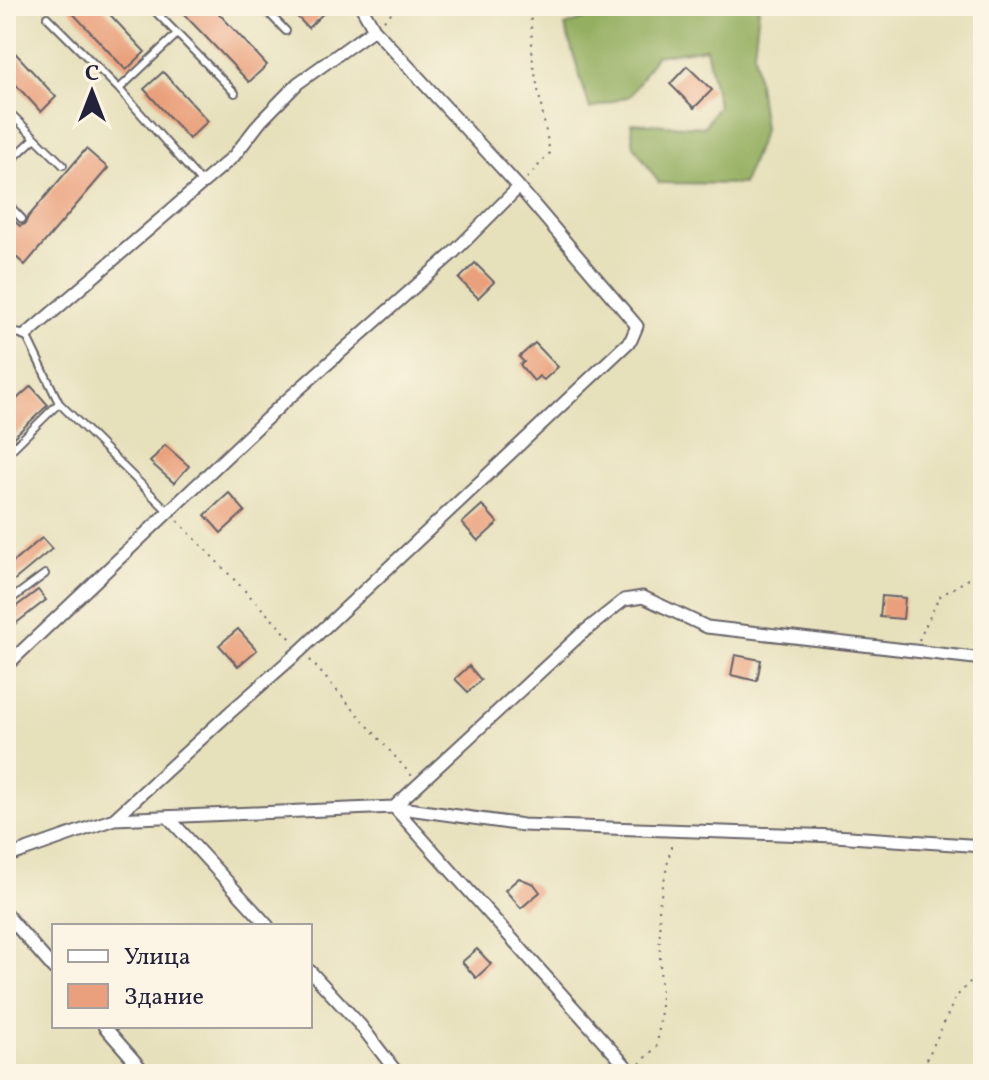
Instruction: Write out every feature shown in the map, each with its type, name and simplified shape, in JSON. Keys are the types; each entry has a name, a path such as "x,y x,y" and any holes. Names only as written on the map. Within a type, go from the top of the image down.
{"street":[{"path":"114,819 301,650 631,340 637,326 519,187 374,29 361,6"},
{"path":"26,335 234,156 261,121 298,83 374,29"},
{"path":"6,666 281,405 453,253 519,187"},
{"path":"394,807 580,635 624,600 643,597 707,627 983,659"},
{"path":"6,857 114,819 394,807 523,825 835,836 983,846"},
{"path":"394,807 632,1073"},
{"path":"168,817 266,924"},
{"path":"6,914 52,967"},
{"path":"312,973 361,1026 398,1074"},
{"path":"106,1028 146,1074"}],"lane":[{"path":"150,6 235,93"},
{"path":"262,6 286,31"},
{"path":"47,17 119,89 202,183"},
{"path":"119,89 176,35"},
{"path":"6,109 63,165"},
{"path":"6,165 35,138"},
{"path":"6,202 22,219"},
{"path":"6,331 26,335 59,403 169,512"},
{"path":"6,455 59,403"},
{"path":"6,603 45,574"}],"path":[{"path":"374,29 398,6"},
{"path":"519,187 550,153 533,63 530,6"},
{"path":"914,651 939,597 973,576 983,560"},
{"path":"632,1073 657,1046 661,1010 659,905 675,829"},
{"path":"920,1074 956,997 983,968"}],"green space":[{"path":"619,6 754,6 759,9 754,52 764,129 743,184 659,183 634,146 631,123 704,127 718,105 706,48 656,56 630,96 590,109 565,26"}],"building":[{"path":"66,6 102,6 145,52 126,70"},
{"path":"176,6 212,6 267,65 249,82"},
{"path":"287,6 331,6 308,28"},
{"path":"6,43 56,97 41,112 6,74"},
{"path":"687,66 712,90 694,108 670,84"},
{"path":"163,72 208,121 189,139 144,89"},
{"path":"86,149 108,168 25,265 6,248 6,214 20,226 25,224"},
{"path":"475,263 494,282 478,298 459,279"},
{"path":"535,343 558,367 544,380 539,376 534,381 520,365 524,362 519,357"},
{"path":"31,386 48,405 6,444 6,409"},
{"path":"165,445 189,466 174,483 150,462"},
{"path":"229,493 245,511 221,533 205,515"},
{"path":"482,505 498,523 478,541 462,523"},
{"path":"42,538 52,549 6,587 6,568"},
{"path":"38,590 46,600 6,631 6,614"},
{"path":"882,596 905,598 903,619 880,617"},
{"path":"238,629 257,650 238,666 219,645"},
{"path":"735,655 761,660 757,681 731,675"},
{"path":"469,666 481,680 468,692 455,679"},
{"path":"519,878 534,884 540,892 521,908 505,890"},
{"path":"477,949 491,964 476,978 462,962"}]}
